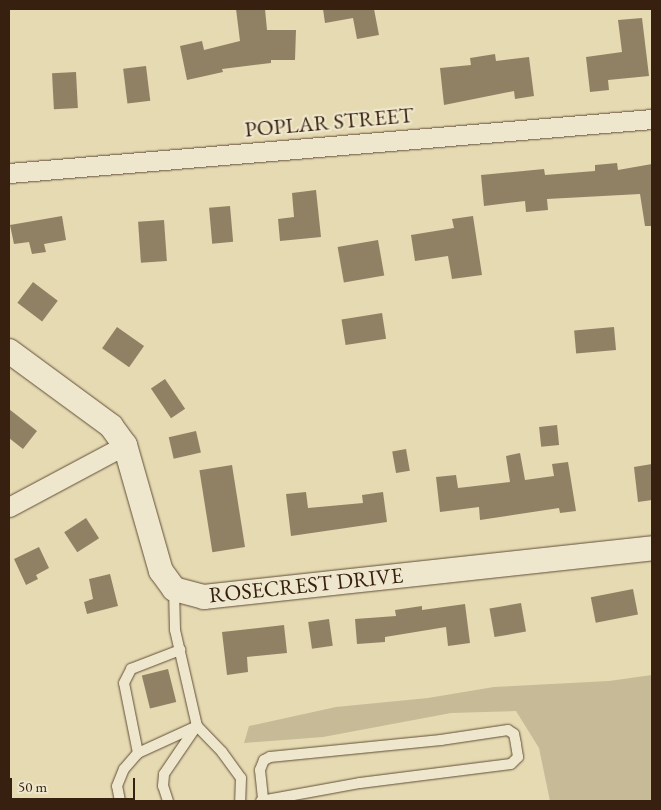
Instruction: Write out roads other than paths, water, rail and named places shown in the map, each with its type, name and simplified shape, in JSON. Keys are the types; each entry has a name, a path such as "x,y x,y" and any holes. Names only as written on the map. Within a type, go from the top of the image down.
{"street":[{"name":"POPLAR STREET","path":"9,173 652,119"},
{"path":"9,352 111,426 125,445 161,571 174,589"},
{"path":"9,507 125,445"},
{"name":"ROSECREST DRIVE","path":"174,589 204,597 652,548"}],"lane":[{"path":"174,589 175,630 197,726 222,752 241,778 240,801"},
{"path":"138,753 124,683 131,668 180,650"},
{"path":"120,801 117,786 124,768 138,753 197,726"},
{"path":"168,801 163,786 164,774 197,726"},
{"path":"508,730 514,734 518,757 511,764 351,784 262,801 260,770 264,760 270,757 442,740 508,730"}]}
